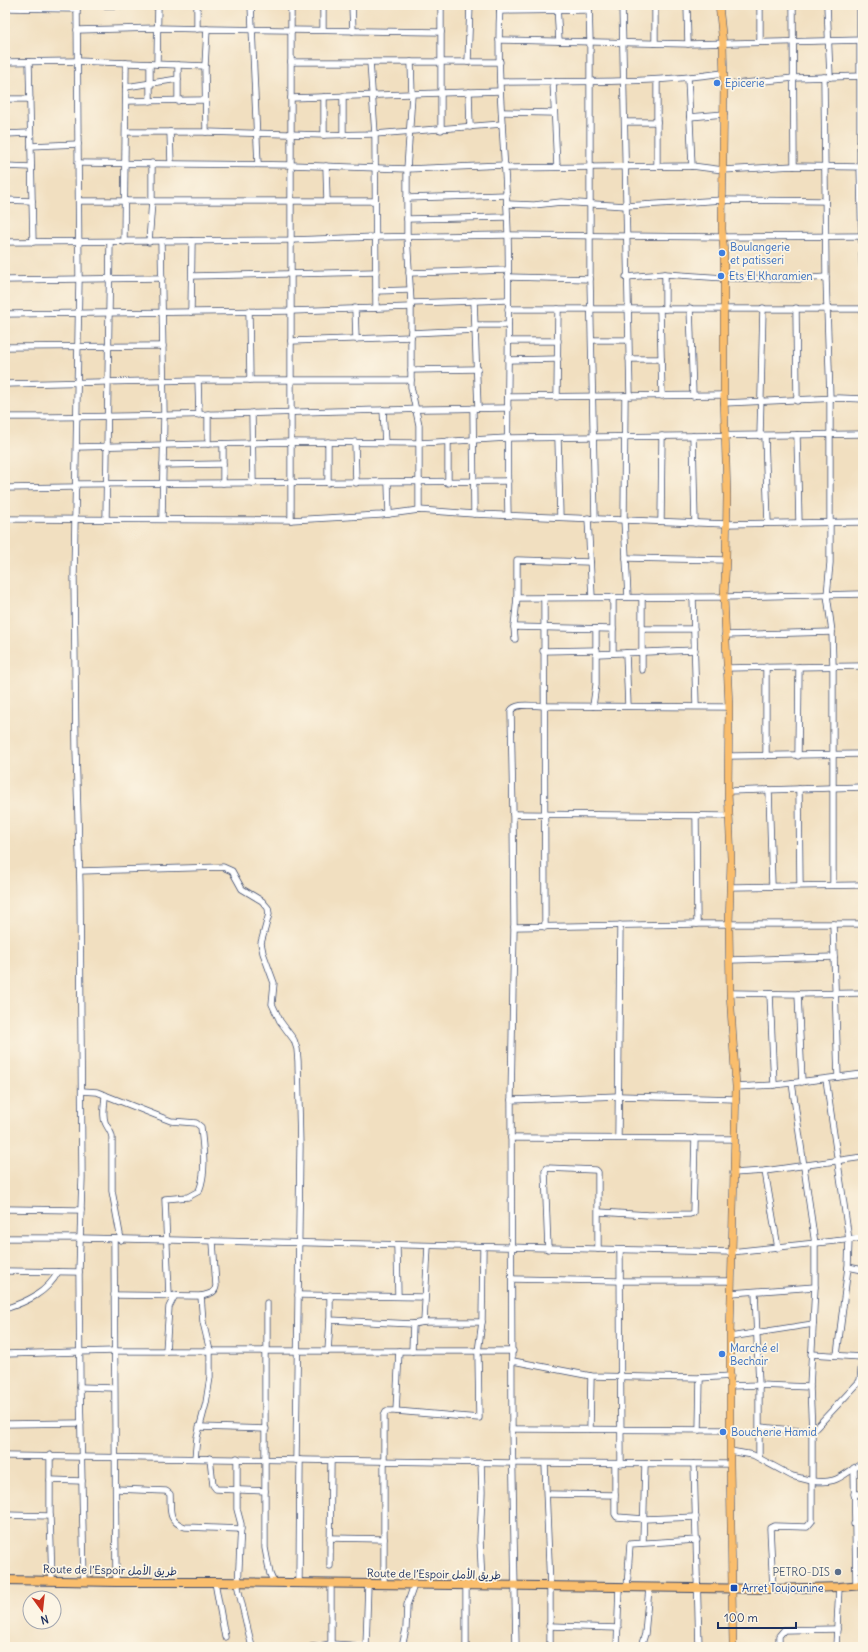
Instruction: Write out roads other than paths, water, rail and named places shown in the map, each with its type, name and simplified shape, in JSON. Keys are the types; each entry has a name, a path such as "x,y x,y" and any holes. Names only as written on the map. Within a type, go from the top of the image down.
{"highway":[{"name":"Route de l’Espoir طريق الأمل","path":"5,1580 773,1589 859,1585"}],"main road":[{"path":"720,5 724,84 723,237 726,524 724,597 730,756 728,791 731,887 729,924 730,993 736,1087 730,1293 730,1464 733,1647"}],"street":[{"path":"5,8 158,5 157,64"},
{"path":"197,5 197,29"},
{"path":"252,5 258,164"},
{"path":"291,5 291,520"},
{"path":"323,5 323,30"},
{"path":"352,5 353,31"},
{"path":"441,5 441,130"},
{"path":"468,62 470,5"},
{"path":"622,5 628,340 624,519 628,597"},
{"path":"655,5 655,43"},
{"path":"687,5 688,44"},
{"path":"760,5 760,42"},
{"path":"794,5 794,166"},
{"path":"827,5 829,40 825,200 830,399 830,563 827,595 832,632 833,666 833,885"},
{"path":"860,5 862,40 861,167 863,291"},
{"path":"77,6 80,242 74,578 76,749 80,871 82,1091 80,1387 84,1582"},
{"path":"508,515 508,235 500,91 500,8 589,8 590,279 595,519"},
{"path":"558,8 559,41"},
{"path":"77,30 158,28 441,32"},
{"path":"206,132 205,66 207,29"},
{"path":"499,40 723,44 862,40"},
{"path":"5,62 78,61 205,66"},
{"path":"29,62 33,242"},
{"path":"291,62 500,62"},
{"path":"370,62 375,134 376,308"},
{"path":"411,62 412,95 408,131 407,236 411,305 411,380 412,394 419,425 420,443 419,510"},
{"path":"124,242 126,63"},
{"path":"150,64 150,101"},
{"path":"178,65 178,101"},
{"path":"500,82 624,82 688,78 723,73"},
{"path":"724,84 794,78 862,76"},
{"path":"688,78 692,166"},
{"path":"126,87 178,79"},
{"path":"657,80 657,166"},
{"path":"553,82 557,167"},
{"path":"291,98 500,91"},
{"path":"468,92 470,127"},
{"path":"343,96 343,135"},
{"path":"324,97 324,135"},
{"path":"5,99 30,99"},
{"path":"126,101 205,100"},
{"path":"502,112 554,113"},
{"path":"690,117 724,114"},
{"path":"625,122 657,122"},
{"path":"126,132 290,133 343,135 441,130 502,124"},
{"path":"170,132 171,163"},
{"path":"5,134 30,133"},
{"path":"31,146 78,144"},
{"path":"78,163 291,164 407,169 505,166 626,168 692,166 723,170 794,166 861,167"},
{"path":"149,242 152,201 152,163"},
{"path":"5,166 31,166"},
{"path":"326,166 328,201"},
{"path":"407,198 506,195"},
{"path":"5,200 32,200"},
{"path":"507,204 534,205 561,202 626,206 723,200 825,200"},
{"path":"79,201 375,202"},
{"path":"407,219 507,217"},
{"path":"5,242 149,242 508,235 723,237 862,236"},
{"path":"161,241 164,380 162,520"},
{"path":"191,312 192,241"},
{"path":"106,519 110,242"},
{"path":"409,273 508,270"},
{"path":"192,276 376,272"},
{"path":"626,277 665,274 724,278 799,279 826,277"},
{"path":"662,396 661,359 665,274"},
{"path":"508,277 590,279"},
{"path":"5,280 162,278"},
{"path":"376,291 410,290"},
{"path":"5,314 291,311 376,308 508,300"},
{"path":"474,301 478,369 473,440 474,514"},
{"path":"355,308 356,339"},
{"path":"690,308 693,396"},
{"path":"763,308 763,352 760,402 768,523"},
{"path":"796,308 797,401"},
{"path":"508,309 863,309"},
{"path":"558,309 558,397"},
{"path":"249,311 250,380"},
{"path":"291,341 356,339 411,335 476,327 508,325"},
{"path":"592,340 628,340"},
{"path":"508,342 558,341"},
{"path":"5,346 163,346"},
{"path":"508,360 558,359"},
{"path":"628,359 661,359"},
{"path":"411,370 478,369"},
{"path":"5,384 164,380 411,380"},
{"path":"198,380 199,415"},
{"path":"508,397 724,395"},
{"path":"724,403 863,399"},
{"path":"5,418 77,418 508,408"},
{"path":"384,410 385,442"},
{"path":"252,413 253,483"},
{"path":"208,414 208,444"},
{"path":"77,447 291,442 420,443 507,438 863,434"},
{"path":"797,435 799,523"},
{"path":"661,521 662,436"},
{"path":"693,436 695,522"},
{"path":"558,438 560,517"},
{"path":"448,441 448,483"},
{"path":"328,442 328,483"},
{"path":"355,442 356,483"},
{"path":"223,483 224,444"},
{"path":"163,465 223,464"},
{"path":"5,488 107,484 448,483 508,481"},
{"path":"388,483 389,514"},
{"path":"5,519 291,520 389,514 419,510 474,514 726,524 863,522"},
{"path":"588,518 592,597"},
{"path":"626,558 726,560"},
{"path":"515,639 514,627 517,598 517,560 590,562"},
{"path":"517,598 724,597 863,594"},
{"path":"613,597 613,653"},
{"path":"642,597 642,670"},
{"path":"693,597 696,706"},
{"path":"544,598 543,706 545,927"},
{"path":"514,627 613,629"},
{"path":"593,706 596,692 596,629"},
{"path":"643,629 694,630"},
{"path":"725,635 832,632"},
{"path":"543,651 626,653 694,650"},
{"path":"626,653 628,706"},
{"path":"726,668 863,666"},
{"path":"766,667 766,756"},
{"path":"798,756 799,667"},
{"path":"516,1647 512,1429 513,1351 511,1100 514,927 511,711 512,708 516,706 729,707"},
{"path":"730,756 863,754"},
{"path":"728,791 863,787"},
{"path":"799,788 800,885"},
{"path":"769,790 772,885"},
{"path":"513,814 729,816"},
{"path":"696,816 698,924"},
{"path":"80,871 224,867 232,872 242,889 262,901 268,908 269,914 261,942 263,953 274,983 272,1004 280,1021 294,1040 297,1049 298,1061 297,1351 299,1583"},
{"path":"731,887 772,885 863,885"},
{"path":"514,927 698,924 863,924"},
{"path":"833,924 834,993 838,1077"},
{"path":"618,1138 620,926"},
{"path":"730,960 834,957"},
{"path":"730,993 798,994 863,992"},
{"path":"770,994 774,1085"},
{"path":"798,994 802,1082"},
{"path":"736,1087 774,1085 863,1074"},
{"path":"826,1079 849,1240 848,1267 837,1355"},
{"path":"773,1589 770,1528 774,1526 807,1527 812,1521 812,1432 810,1387 815,1287 815,1244 802,1165 792,1083"},
{"path":"82,1091 97,1092 158,1116 171,1120 196,1123 201,1127 204,1170 203,1181 199,1191 188,1197 165,1199 172,1295 169,1307 166,1351"},
{"path":"105,1095 104,1116 105,1122 111,1131 112,1137 112,1191 117,1226 121,1240"},
{"path":"511,1100 619,1096 736,1099"},
{"path":"511,1138 734,1139"},
{"path":"599,1212 649,1215 693,1213 695,1138"},
{"path":"733,1173 765,1171 863,1157"},
{"path":"548,1249 545,1169 596,1170 599,1174 598,1250"},
{"path":"765,1171 778,1248"},
{"path":"5,1209 81,1210"},
{"path":"5,1238 81,1238 483,1248 731,1252 863,1238"},
{"path":"114,1239 116,1582"},
{"path":"114,1295 201,1296 211,1294 215,1290 213,1242"},
{"path":"397,1246 398,1296"},
{"path":"424,1322 424,1296 428,1246"},
{"path":"384,1584 384,1415 386,1411 396,1411 479,1418 478,1352 482,1322 483,1248"},
{"path":"620,1250 620,1430 615,1514 617,1517 644,1519 696,1517"},
{"path":"848,1267 863,1270"},
{"path":"5,1271 80,1272"},
{"path":"5,1309 41,1292 50,1284 58,1272"},
{"path":"512,1279 620,1281 731,1280"},
{"path":"730,1293 815,1287"},
{"path":"755,1292 756,1333 760,1385 759,1457"},
{"path":"298,1295 424,1296"},
{"path":"328,1351 330,1295"},
{"path":"196,1458 199,1427 206,1404 210,1377 210,1351 203,1322 201,1296"},
{"path":"267,1303 265,1548 269,1570 274,1583"},
{"path":"330,1320 413,1324 424,1322 482,1322"},
{"path":"412,1351 413,1324"},
{"path":"730,1337 813,1324"},
{"path":"812,1432 862,1382 863,1349"},
{"path":"5,1354 114,1351 266,1350 513,1351"},
{"path":"396,1411 400,1351"},
{"path":"812,1354 862,1357"},
{"path":"513,1361 591,1376 700,1378 731,1376"},
{"path":"590,1429 591,1376"},
{"path":"699,1430 700,1378"},
{"path":"730,1386 760,1385 810,1387"},
{"path":"80,1387 114,1388"},
{"path":"5,1424 81,1423"},
{"path":"199,1427 266,1429"},
{"path":"760,1427 812,1432"},
{"path":"512,1429 730,1430"},
{"path":"730,1451 747,1453 759,1457 787,1474 812,1481 829,1482 838,1479 863,1463"},
{"path":"50,1455 52,1581"},
{"path":"5,1456 50,1455 115,1458 237,1458 545,1464 730,1464"},
{"path":"210,1458 213,1485 216,1489 265,1491"},
{"path":"237,1458 237,1510 241,1520 238,1582 239,1598 252,1647"},
{"path":"330,1566 331,1460"},
{"path":"480,1462 482,1492 480,1540 482,1585"},
{"path":"545,1464 550,1587 550,1647"},
{"path":"644,1542 645,1464"},
{"path":"694,1464 699,1647"},
{"path":"854,1468 854,1524 859,1585"},
{"path":"50,1480 82,1481"},
{"path":"116,1489 166,1491 170,1494 172,1519 176,1524 185,1527 241,1529"},
{"path":"547,1494 615,1495"},
{"path":"854,1494 863,1494"},
{"path":"5,1515 50,1516"},
{"path":"854,1524 863,1524"},
{"path":"330,1538 384,1539"},
{"path":"616,1647 630,1544 697,1540"},
{"path":"215,1582 225,1637"},
{"path":"310,1647 366,1646 368,1584"},
{"path":"402,1647 406,1629 407,1605 414,1585"},
{"path":"466,1585 466,1647"},
{"path":"836,1647 839,1587"},
{"path":"641,1647 645,1634 649,1588"},
{"path":"331,1589 331,1646"},
{"path":"550,1626 618,1628"},
{"path":"779,1647 779,1636 784,1630 837,1629"}],"place":[{"name":"Epicerie","path":"717,83"},
{"name":"Boulangerie et patisseri","path":"722,253"},
{"name":"Ets El Kharamien","path":"721,276"},
{"name":"Marché el Bechair","path":"722,1354"},
{"name":"Boucherie Hamid","path":"723,1432"},
{"name":"PETRO-DIS","path":"838,1572"},
{"name":"Arret Toujounine","path":"734,1588"}]}
